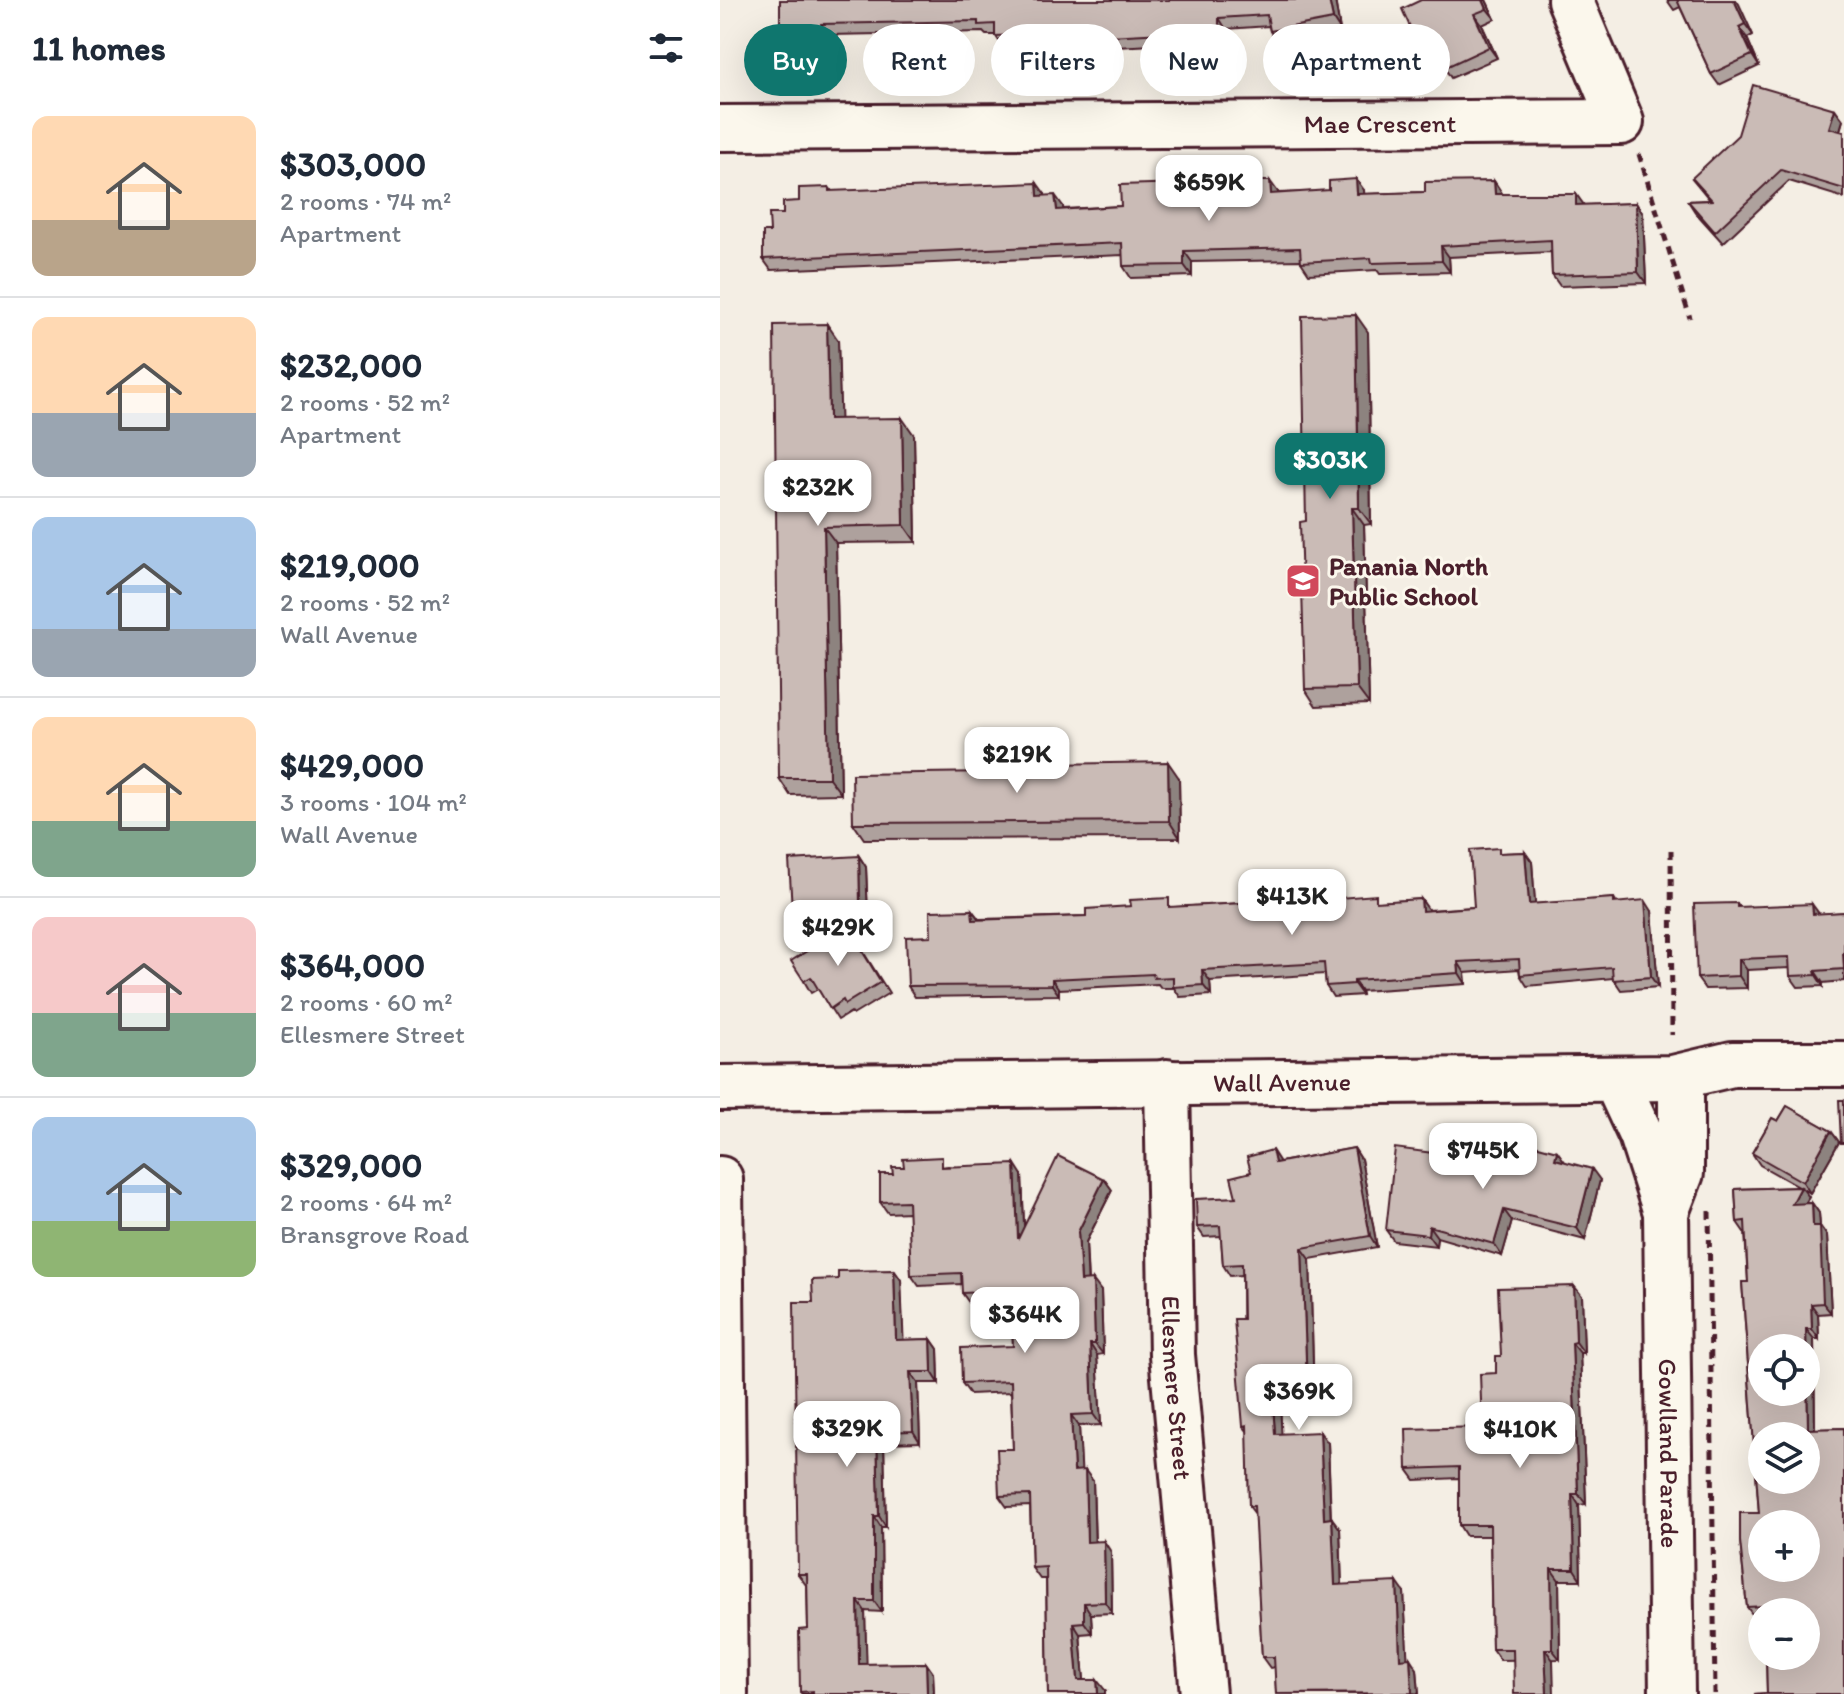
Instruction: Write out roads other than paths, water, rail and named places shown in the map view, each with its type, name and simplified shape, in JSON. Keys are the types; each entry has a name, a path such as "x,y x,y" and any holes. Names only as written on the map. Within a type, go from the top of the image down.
{"street":[{"name":"Mae Crescent","path":"720,128 1621,122 1570,0"},
{"name":"Wall Avenue","path":"720,1088 1681,1078 1732,1064 1844,1064"},
{"name":"Gowlland Parade","path":"1666,1212 1681,1173 1681,1078"},
{"name":"Gowlland Parade","path":"1615,1079 1641,1135 1666,1212 1672,1694"},
{"name":"Ellesmere Street","path":"1167,1082 1172,1355 1203,1694"},
{"path":"720,1179 725,1694"}],"place":[{"name":"Panania North Public School","path":"1303,581"}]}
